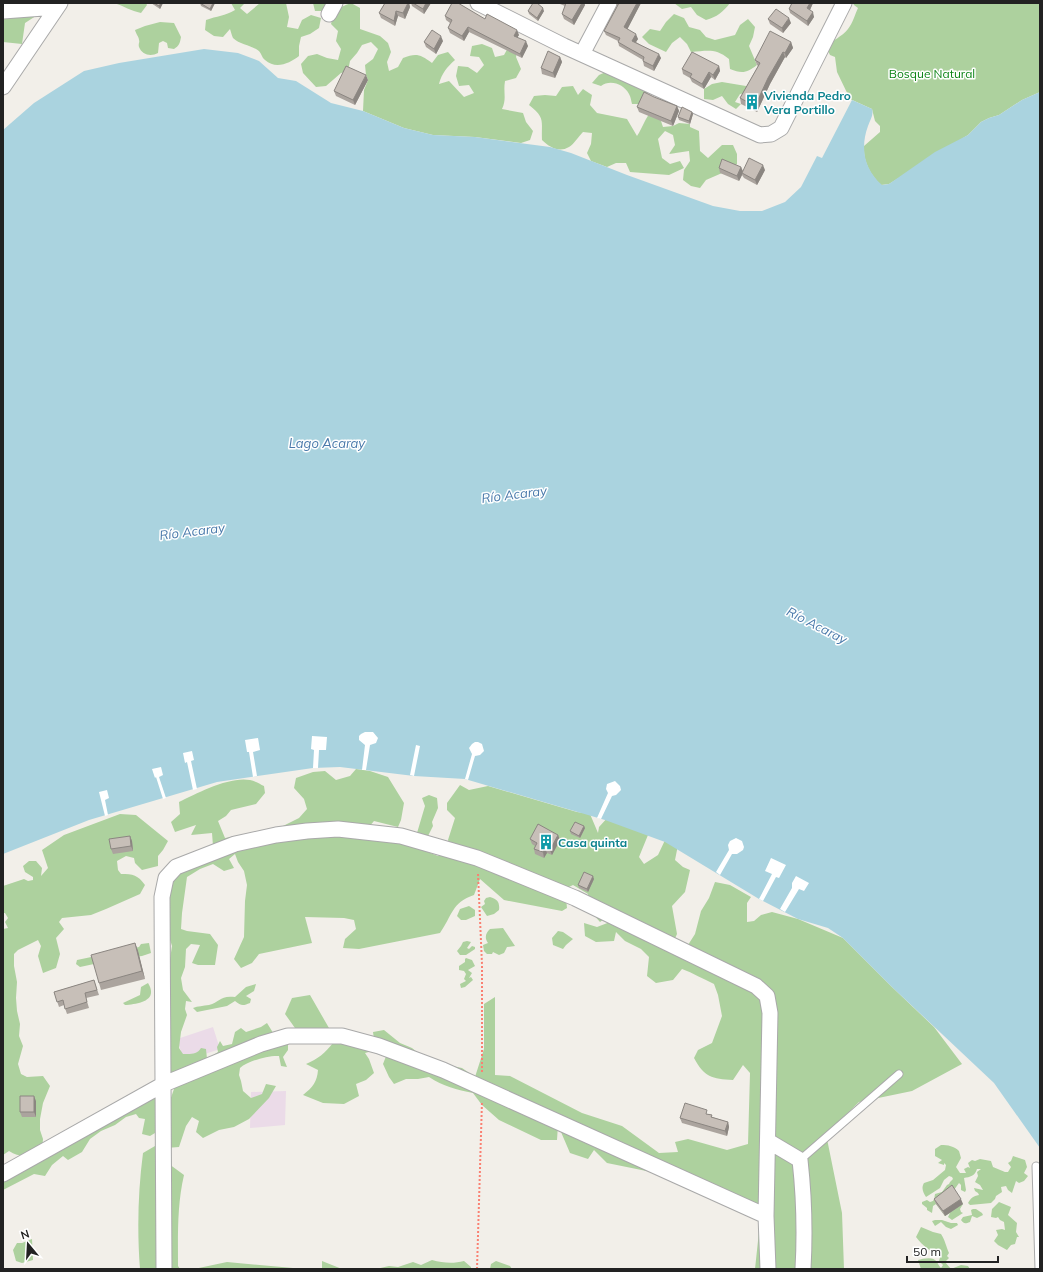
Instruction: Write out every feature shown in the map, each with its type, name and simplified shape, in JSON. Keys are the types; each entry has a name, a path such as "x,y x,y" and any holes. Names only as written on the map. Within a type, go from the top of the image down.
{"street":[{"path":"478,3 582,54 760,135 771,134 781,128 844,3"},
{"path":"582,54 609,3"},
{"path":"3,11 58,5"},
{"path":"3,87 58,5"},
{"path":"164,1269 162,897 166,878 176,867 242,842 276,835 338,829 401,836 477,858 575,898 756,986 767,996 770,1013 766,1216 768,1269"},
{"path":"3,1174 164,1084 261,1044 288,1036 342,1036 379,1046 443,1070 766,1216"},
{"path":"768,1141 800,1160 803,1214 803,1269"}],"lane":[{"path":"800,1160 899,1074"},
{"path":"1036,1166 1039,1269"}],"path":[{"path":"477,858 482,964 482,1088 477,1269"}],"shaded area":[{"path":"213,1027 220,1049 184,1061 177,1039"},
{"path":"286,1091 285,1125 250,1128 251,1092"}],"green space":[{"path":"3,3 42,3 42,12 25,23 22,44 3,42"},
{"path":"114,3 146,3 147,5 141,13"},
{"path":"231,3 245,3 240,8 247,14 260,3 286,3 289,17 287,27 298,29 302,20 311,15 321,18 319,28 310,34 301,37 299,56 287,63 274,65 265,60 258,50 235,40 230,29 223,37 214,36 205,30 206,20 235,10"},
{"path":"313,3 329,3 326,11 315,11"},
{"path":"351,3 360,8 360,29 380,36 388,43 391,52 387,62 389,71 398,67 403,58 407,56 418,55 432,63 438,55 448,52 455,60 445,70 439,84 449,81 464,97 474,93 469,85 459,86 456,76 458,66 468,67 477,73 484,65 479,57 470,56 472,46 482,44 492,48 495,57 504,55 509,46 518,48 516,57 521,69 516,78 505,81 504,102 502,109 523,113 526,122 533,131 530,140 521,143 475,137 433,135 404,128 363,111 364,90 368,80 365,65 373,59 378,49 371,42 362,45 350,61 348,71 341,73 326,86 316,87 303,73 301,64 308,56 317,54 338,60 341,49 336,41 338,31 331,24 337,10"},
{"path":"674,3 730,3 720,14 706,20 697,15 691,7 682,9"},
{"name":"Bosque Natural","path":"853,3 1040,3 1040,92 1022,100 999,115 981,122 968,135 889,184 881,185 868,167 864,152 864,146 880,132 880,126 875,121 872,109 850,99 837,72 835,57 830,55 826,47 846,32 850,27 858,8"},
{"path":"674,14 684,18 689,27 700,30 706,37 715,40 735,35 740,25 748,19 755,27 749,46 757,65 750,70 738,72 730,69 729,59 720,53 711,51 691,52 687,44 680,37 672,43 666,52 649,44 642,37 650,29 660,31"},
{"path":"160,22 174,23 181,37 179,44 174,49 168,48 167,43 163,41 159,43 158,53 152,55 142,52 139,47 139,39 135,30"},
{"path":"608,71 648,87 646,97 641,104 632,104 627,90 620,85 608,83 601,86 592,83 599,75"},
{"path":"722,82 752,87 747,93 740,94 735,102 741,104 736,109 728,104 722,96 713,100 704,99 704,89 712,84"},
{"path":"573,86 578,95 583,89 592,95 590,105 597,113 627,119 637,136 652,111 661,121 663,127 673,126 679,123 690,124 690,127 699,131 700,151 708,158 722,145 733,145 737,154 737,164 729,170 706,180 700,188 691,186 683,180 684,170 690,161 689,151 669,154 675,145 673,135 665,131 658,139 662,158 670,164 680,161 684,168 669,175 630,172 626,163 616,163 607,167 591,161 587,153 591,144 592,133 583,132 569,147 565,149 551,147 542,140 542,120 538,113 529,105 534,96 556,96 562,87"},
{"path":"356,769 370,771 388,777 404,803 401,820 398,827 374,821 368,828 407,839 417,833 425,806 422,798 429,795 437,798 438,808 432,822 433,826 424,844 428,852 438,856 451,849 448,840 455,818 447,810 447,803 460,785 469,790 488,786 577,812 590,814 598,833 599,827 609,816 648,835 639,857 644,864 658,855 666,838 678,845 675,860 683,867 690,870 685,892 672,906 677,934 671,947 688,945 695,934 701,911 709,898 715,882 730,885 751,897 747,903 747,922 754,921 761,915 772,912 798,919 843,938 934,1027 962,1064 912,1091 859,1102 826,1134 842,1213 844,1269 755,1269 760,1222 666,1175 607,1163 594,1150 588,1159 570,1153 558,1125 557,1140 541,1140 499,1120 482,1105 473,1093 450,1087 429,1077 406,1079 394,1084 383,1064 390,1046 365,1053 374,1073 366,1080 356,1084 359,1096 344,1104 323,1103 303,1095 314,1084 317,1078 318,1070 306,1064 321,1055 333,1043 295,1028 285,1014 292,998 310,995 333,1035 375,1046 373,1032 384,1030 400,1043 412,1048 428,1061 462,1068 475,1077 484,1049 484,1004 495,997 495,1075 510,1076 582,1113 622,1126 659,1153 678,1152 675,1142 688,1139 727,1150 748,1144 750,1073 743,1065 733,1080 714,1078 709,1076 701,1069 694,1058 698,1050 712,1043 722,1016 718,995 714,984 682,969 673,980 656,983 647,976 649,957 641,949 625,941 616,932 614,941 596,942 585,936 584,923 597,927 610,922 608,916 600,922 591,909 588,894 573,885 565,889 567,908 562,911 504,900 480,879 474,895 461,902 453,910 440,933 359,949 343,948 345,939 356,929 354,920 344,918 305,917 312,943 259,954 252,963 241,968 234,959 244,937 247,885 244,871 235,854 229,859 234,868 224,871 213,864 200,869 187,877 181,929 210,934 218,945 215,965 198,965 192,963 200,945 191,944 186,949 185,967 181,978 183,990 192,1002 186,1001 185,1009 187,1015 181,1032 179,1048 183,1054 195,1053 201,1048 206,1049 207,1059 218,1052 217,1047 220,1041 223,1046 232,1044 235,1032 241,1028 246,1032 261,1027 267,1023 275,1036 288,1045 288,1050 283,1057 287,1067 281,1066 279,1056 270,1056 244,1065 240,1068 239,1075 243,1091 251,1098 262,1094 266,1084 276,1086 269,1098 249,1119 234,1127 219,1130 203,1138 196,1132 199,1121 192,1117 186,1126 179,1147 166,1148 165,1115 174,1089 184,1070 170,1074 163,979 170,959 172,946 168,933 167,905 171,892 169,881 213,846 212,833 191,835 196,825 175,832 171,822 180,814 179,802 223,783 242,779 252,780 264,786 265,793 256,804 231,810 226,816 218,821 225,838 275,830 299,818 307,809 304,799 294,788 296,778 313,772 325,771 336,780 350,776"},
{"path":"120,814 136,815 168,841 158,856 158,866 142,870 135,863 134,858 126,856 117,861 118,870 121,874 135,876 145,885 140,894 91,915 62,918 59,922 64,929 56,938 60,954 56,968 43,973 38,956 41,946 38,940 18,950 14,954 14,966 17,982 17,1011 20,1024 19,1036 23,1046 18,1064 21,1074 27,1077 43,1076 50,1086 43,1103 40,1119 40,1130 43,1139 42,1151 33,1155 21,1156 9,1151 3,1155 3,929 8,928 5,922 8,918 5,913 3,913 3,886 24,879 28,881 33,880 33,877 25,872 23,866 29,861 36,861 42,868 41,876 48,868 42,850 64,835"},
{"path":"490,897 498,901 499,910 494,914 487,916 481,907 485,904 484,901 486,898"},
{"path":"469,906 475,910 475,916 466,920 461,920 457,916 460,909"},
{"path":"503,928 515,946 507,947 504,953 499,955 493,952 492,954 487,954 484,951 483,945 488,943 486,937 487,932 490,929"},
{"path":"558,931 563,932 573,939 563,949 553,945 552,938"},
{"path":"463,942 471,942 467,948 469,949 472,946 475,947 475,949 466,955 460,955 457,951"},
{"path":"149,943 151,953 142,956 94,962 94,964 80,967 76,964 77,960 139,947 141,944"},
{"path":"466,958 472,960 475,966 468,970 472,973 469,978 471,977 473,980 465,987 461,988 460,984 466,981 464,979 466,974 464,971 459,970 459,966 465,962"},
{"path":"148,983 151,989 149,998 136,1004 125,1005 123,1003 140,995 141,987"},
{"path":"256,984 254,991 246,996 251,999 250,1003 248,1004 242,1005 235,1001 227,1006 197,1012 193,1008 213,1004 226,997 235,997 246,987"},
{"path":"157,1095 159,1103 156,1115 155,1133 150,1136 142,1134 145,1119 139,1118 136,1114 126,1117 90,1139 82,1152 68,1160 63,1156 52,1165 45,1176 34,1174 3,1190 3,1177"},
{"path":"941,1145 951,1146 959,1151 961,1158 956,1167 960,1173 966,1173 964,1169 968,1167 970,1168 968,1163 972,1160 975,1161 980,1159 991,1161 993,1167 1008,1172 1011,1167 1008,1163 1011,1161 1013,1156 1025,1160 1027,1167 1024,1173 1028,1176 1024,1181 1019,1183 1016,1181 1012,1193 1006,1186 1001,1187 1002,1192 996,1196 991,1203 970,1205 968,1203 971,1199 979,1195 974,1188 983,1190 980,1185 975,1182 978,1176 977,1172 981,1169 977,1169 974,1175 964,1178 965,1192 961,1190 961,1185 959,1183 954,1190 963,1204 960,1209 963,1213 952,1220 948,1217 950,1213 945,1216 936,1204 933,1206 932,1213 927,1210 922,1202 927,1200 930,1202 933,1201 935,1194 942,1192 953,1179 949,1176 944,1180 940,1188 926,1197 923,1190 924,1183 933,1180 945,1170 946,1165 944,1163 944,1165 938,1163 942,1160 935,1156 935,1149"},
{"path":"155,1146 160,1168 169,1164 184,1175 178,1220 178,1266 180,1269 140,1269 138,1211 143,1153"},
{"path":"999,1202 1011,1207 1008,1215 1017,1223 1016,1232 1019,1237 1017,1237 1015,1244 1011,1245 1007,1250 994,1241 998,1235 996,1230 1005,1230 1004,1222 998,1217 991,1217 992,1209"},
{"path":"976,1209 983,1215 977,1218 972,1216 970,1222 964,1223 961,1220 963,1217 972,1215 971,1210"},
{"path":"935,1220 957,1223 958,1225 951,1229 946,1227 941,1222 935,1226 932,1221"},
{"path":"921,1227 941,1234 949,1253 947,1256 949,1258 945,1262 951,1269 921,1269 918,1260 928,1258 935,1260 941,1268 943,1265 939,1261 941,1254 933,1252 927,1248 916,1237"},
{"path":"32,1239 33,1260 22,1263 16,1261 13,1250 17,1243 22,1243"},
{"path":"432,1260 448,1263 464,1261 471,1267 471,1269 376,1269 389,1266 398,1267 413,1262 421,1265"},
{"path":"322,1261 342,1269 322,1269"},
{"path":"496,1261 510,1266 512,1269 490,1269 491,1264"},
{"path":"227,1262 293,1268 293,1269 194,1269"},
{"path":"961,1265 968,1266 970,1269 951,1269"}],"water":[{"name":"Lago Acaray","path":"204,49 238,53 259,61 278,78 296,81 331,103 363,111 404,128 433,135 475,137 550,147 571,153 713,206 740,211 762,211 785,202 801,187 817,156 822,158 852,100 872,109 872,115 864,142 865,158 871,172 882,185 889,184 935,152 968,135 981,122 999,115 1022,100 1040,92 1040,1148 994,1083 892,987 843,938 828,928 798,919 759,899 665,842 605,820 465,779 414,776 340,767 313,768 217,782 89,820 3,854 3,130 34,103 84,71 119,63"}],"pier":[{"path":"365,732 373,732 378,738 376,743 370,745 366,770 362,770 365,745 359,740 359,736"},
{"path":"312,736 327,737 326,750 319,750 318,768 313,768 314,750 311,749"},
{"path":"258,738 260,750 253,752 257,776 253,777 249,752 247,752 245,740"},
{"path":"475,742 482,744 484,751 480,755 475,756 468,780 465,779 472,754 469,748"},
{"path":"416,745 420,746 414,776 410,775"},
{"path":"192,751 194,760 191,761 197,789 193,790 187,762 185,763 183,753"},
{"path":"161,767 163,775 159,777 166,798 163,799 152,769"},
{"path":"615,781 620,786 621,790 616,795 612,796 601,819 597,818 608,793 606,789 607,784"},
{"path":"107,790 109,798 105,800 108,815 105,816 99,792"},
{"path":"736,838 742,841 744,847 743,850 737,854 732,854 720,875 716,872 729,850 728,845 730,841"},
{"path":"771,858 786,865 779,878 776,877 763,901 759,899 772,874 765,871"},
{"path":"796,876 809,883 804,891 799,889 785,912 780,909 792,888 792,883"}],"building":[{"path":"154,3 161,3 159,6"},
{"path":"200,3 213,3 210,9"},
{"path":"385,3 408,3 403,13 396,11 394,21 379,13"},
{"path":"413,3 426,3 423,9"},
{"path":"452,3 458,3 485,19 487,14 517,30 514,36 526,41 520,54 468,27 462,36 448,28 452,20 445,16"},
{"path":"533,3 537,3 543,8 537,18 528,11"},
{"path":"566,3 582,3 572,20 562,14"},
{"path":"619,3 637,3 624,27 636,34 632,41 659,54 653,66 643,61 644,57 618,42 620,38 604,31"},
{"path":"792,3 810,3 807,8 813,12 807,21 789,9"},
{"path":"776,9 789,18 782,28 768,19"},
{"path":"432,30 441,36 434,49 424,42"},
{"path":"770,31 791,42 785,53 783,52 768,78 755,106 740,98 760,63 755,60"},
{"path":"548,51 560,57 553,73 541,68"},
{"path":"692,52 719,66 713,75 709,72 702,84 690,77 692,74 682,69"},
{"path":"346,66 366,75 353,100 334,91"},
{"path":"644,92 677,106 671,121 637,107"},
{"path":"682,107 692,112 689,121 678,117"},
{"path":"749,158 763,165 755,180 742,173"},
{"path":"722,159 741,167 737,176 719,168"},
{"path":"575,822 584,826 579,836 570,831"},
{"name":"Casa quinta","path":"538,824 558,835 550,850 545,848 543,852 534,849 537,843 530,839"},
{"path":"130,836 131,846 111,849 109,839"},
{"path":"584,872 593,876 587,889 578,885"},
{"path":"135,943 142,971 99,983 91,955"},
{"path":"94,980 97,990 85,993 87,1002 65,1009 63,1000 57,1002 54,992"},
{"path":"20,1096 34,1096 34,1112 20,1112"},
{"path":"685,1103 707,1110 706,1114 712,1115 711,1117 728,1122 725,1131 680,1118"},
{"path":"952,1185 961,1199 943,1211 934,1199"}],"place":[{"name":"Vivienda Pedro Vera Portillo","path":"752,102"},
{"name":"Casa quinta","path":"546,842"}],"water label":[{"name":"Río Acaray","path":"514,494"},
{"name":"Río Acaray","path":"192,531"},
{"name":"Río Acaray","path":"817,625"}]}
